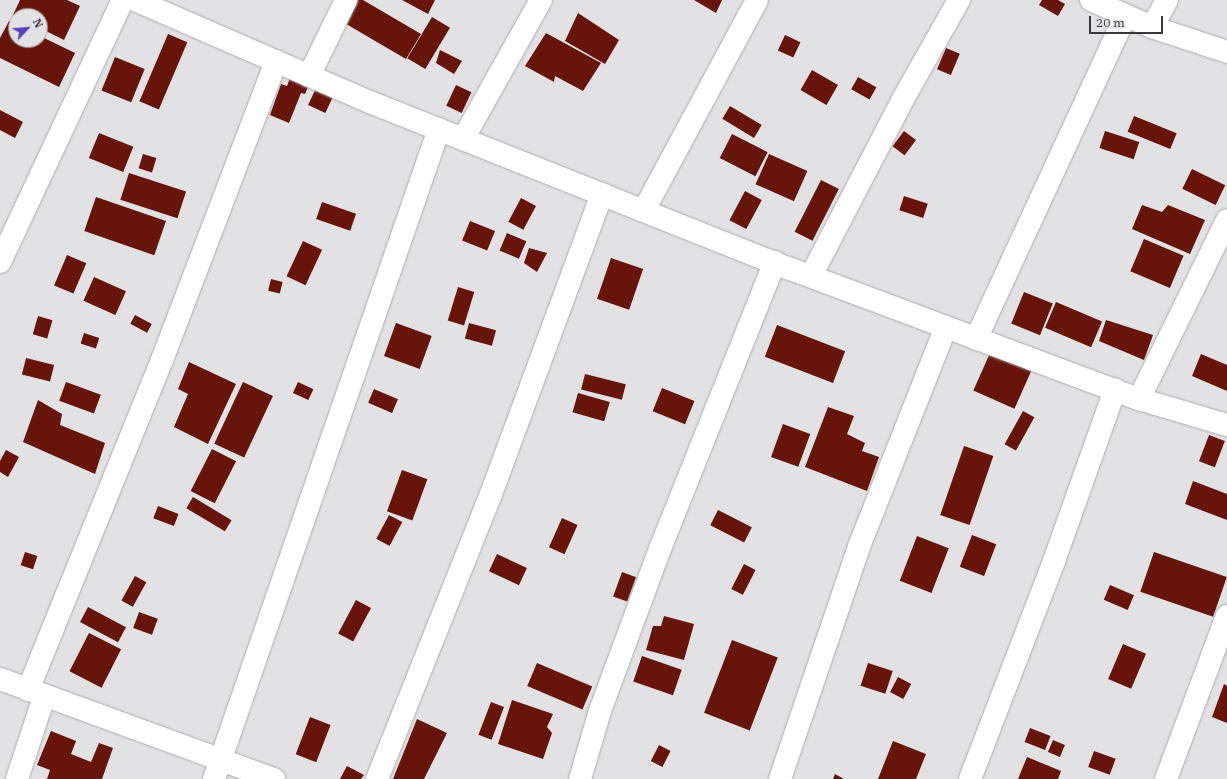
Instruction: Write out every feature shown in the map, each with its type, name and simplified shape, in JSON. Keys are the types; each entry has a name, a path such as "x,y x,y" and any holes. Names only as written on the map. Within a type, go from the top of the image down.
{"street":[{"path":"0,262 123,0"},
{"path":"135,0 309,76 438,129 775,262 976,339 1139,399 1227,425"},
{"path":"309,76 346,0"},
{"path":"463,139 541,0"},
{"path":"644,210 757,0"},
{"path":"811,276 903,99 959,0"},
{"path":"1091,0 1125,17 1227,52"},
{"path":"1152,27 1167,0"},
{"path":"976,339 1125,17"},
{"path":"17,779 36,694 276,61"},
{"path":"218,770 438,129"},
{"path":"377,779 491,494 602,194"},
{"path":"1139,399 1227,220"},
{"path":"580,779 600,711 660,549 775,262"},
{"path":"780,779 860,544 946,327"},
{"path":"970,779 1054,561 1115,390"},
{"path":"1166,779 1227,616"},
{"path":"0,680 36,694 131,726 218,770 274,779"}],"building":[{"path":"20,0 67,0 80,6 64,40 48,32 48,8 16,8"},
{"path":"354,0 363,0 421,34 406,59 341,21"},
{"path":"402,0 435,0 428,14"},
{"path":"694,0 722,0 716,13"},
{"path":"1042,0 1058,0 1065,4 1058,16 1039,5"},
{"path":"578,13 619,40 605,64 565,41"},
{"path":"432,17 450,28 425,69 407,58"},
{"path":"8,23 8,48 48,48 48,40 75,53 59,87 0,58 0,38"},
{"path":"546,33 601,63 583,91 555,76 554,82 525,66"},
{"path":"168,34 187,42 159,109 139,101"},
{"path":"785,35 800,42 793,58 778,50"},
{"path":"946,48 960,54 951,75 937,69"},
{"path":"440,50 462,61 454,74 436,63"},
{"path":"115,57 145,69 131,102 102,90"},
{"path":"812,70 838,85 826,105 800,90"},
{"path":"292,72 311,80 305,94 301,93 289,123 270,115 281,84 287,86"},
{"path":"858,77 876,87 870,99 851,89"},
{"path":"456,85 471,92 462,113 446,106"},
{"path":"317,86 334,94 325,113 308,105"},
{"path":"730,106 762,125 754,138 722,119"},
{"path":"0,110 23,122 15,138 0,130"},
{"path":"1134,116 1177,133 1170,149 1128,132"},
{"path":"904,131 916,140 905,155 893,146"},
{"path":"1105,131 1139,142 1134,159 1099,148"},
{"path":"99,133 133,147 123,172 89,158"},
{"path":"732,134 768,152 755,176 720,158"},
{"path":"143,154 156,158 152,172 139,168"},
{"path":"769,154 807,171 794,201 756,184"},
{"path":"1192,169 1225,185 1216,205 1182,189"},
{"path":"129,173 186,192 177,218 120,200"},
{"path":"821,180 839,189 812,241 795,232"},
{"path":"745,191 762,200 746,229 730,220"},
{"path":"904,196 928,204 923,218 899,210"},
{"path":"96,197 166,221 154,255 84,231"},
{"path":"521,198 536,206 523,230 508,222"},
{"path":"322,202 356,214 350,231 316,219"},
{"path":"1142,205 1162,212 1168,205 1205,220 1190,254 1132,229"},
{"path":"470,221 495,231 487,251 462,240"},
{"path":"507,233 526,241 519,259 500,250"},
{"path":"1144,239 1184,256 1170,288 1130,271"},
{"path":"303,241 322,250 306,285 287,276"},
{"path":"529,248 547,253 537,272 524,263"},
{"path":"67,255 86,263 73,294 54,285"},
{"path":"611,258 643,269 629,310 597,299"},
{"path":"94,277 126,291 115,315 83,301"},
{"path":"271,279 283,282 280,294 268,291"},
{"path":"458,287 474,292 464,325 448,320"},
{"path":"1024,292 1053,304 1040,335 1011,324"},
{"path":"1056,302 1102,322 1091,347 1045,328"},
{"path":"135,315 152,324 147,333 130,324"},
{"path":"38,316 52,320 47,338 33,334"},
{"path":"1106,320 1153,335 1144,360 1099,341"},
{"path":"396,323 432,336 420,369 384,356"},
{"path":"469,323 496,330 492,346 465,338"},
{"path":"777,325 845,351 833,383 765,357"},
{"path":"84,333 99,338 96,348 81,343"},
{"path":"990,353 1031,371 1014,409 973,390"},
{"path":"1201,354 1227,365 1227,391 1192,376"},
{"path":"26,358 54,365 50,382 22,374"},
{"path":"189,362 236,384 208,444 174,427 188,394 178,389"},
{"path":"585,374 626,384 622,400 581,390"},
{"path":"66,382 101,395 94,413 59,401"},
{"path":"243,382 273,396 244,458 214,444"},
{"path":"298,382 313,389 308,400 293,393"},
{"path":"662,388 694,401 685,424 653,411"},
{"path":"374,389 398,399 392,413 368,403"},
{"path":"578,393 610,402 604,421 572,412"},
{"path":"38,400 62,414 60,425 105,443 95,474 23,442"},
{"path":"828,407 854,416 847,434 865,443 862,451 879,457 867,491 805,467"},
{"path":"1023,411 1034,417 1016,451 1005,444"},
{"path":"783,424 810,434 798,467 771,457"},
{"path":"1209,435 1225,441 1215,467 1199,461"},
{"path":"964,446 993,456 970,525 940,515"},
{"path":"212,449 236,461 215,503 191,491"},
{"path":"6,450 19,457 8,477 0,472 0,461"},
{"path":"402,470 427,479 412,521 387,511"},
{"path":"1193,481 1227,494 1227,520 1185,504"},
{"path":"193,497 232,520 225,531 186,508"},
{"path":"158,506 179,514 174,526 153,518"},
{"path":"718,510 752,527 744,542 710,525"},
{"path":"389,515 402,522 390,546 376,539"},
{"path":"562,518 578,525 565,554 549,547"},
{"path":"972,535 996,544 984,576 960,567"},
{"path":"917,536 949,548 932,593 900,581"},
{"path":"25,552 37,556 33,569 21,565"},
{"path":"1154,552 1227,577 1213,617 1140,592"},
{"path":"497,554 527,568 519,585 489,571"},
{"path":"744,564 756,570 743,595 731,589"},
{"path":"622,572 636,577 627,602 613,596"},
{"path":"135,576 146,582 133,607 121,600"},
{"path":"1110,585 1134,595 1128,610 1104,600"},
{"path":"356,600 371,608 353,642 338,634"},
{"path":"88,607 126,627 118,642 80,622"},
{"path":"139,612 158,619 152,635 133,628"},
{"path":"664,616 694,624 684,660 646,650 653,626 661,626"},
{"path":"89,633 121,649 102,688 69,671"},
{"path":"732,640 778,658 750,730 704,713"},
{"path":"1123,644 1146,654 1131,689 1108,679"},
{"path":"642,656 682,670 673,695 633,682"},
{"path":"537,663 592,686 582,709 527,686"},
{"path":"868,663 893,671 885,694 861,686"},
{"path":"898,677 911,684 903,699 890,692"},
{"path":"1224,684 1227,686 1227,723 1212,717"},
{"path":"512,700 553,714 547,727 552,733 543,759 498,744"},
{"path":"491,702 504,707 492,740 478,735"},
{"path":"310,717 331,725 316,762 296,754"},
{"path":"417,719 447,733 424,779 393,779"},
{"path":"1030,728 1051,736 1045,750 1025,742"},
{"path":"51,731 76,741 71,754 91,762 99,743 113,748 102,779 47,779 50,770 37,765"},
{"path":"1053,740 1065,745 1060,757 1048,752"},
{"path":"893,741 926,754 916,779 878,779"},
{"path":"659,745 671,751 662,767 651,761"},
{"path":"1094,751 1116,759 1110,775 1088,767"},
{"path":"1027,757 1061,771 1058,779 1018,779"},
{"path":"347,766 364,775 361,779 340,779"},
{"path":"835,774 844,779 833,779"}]}
